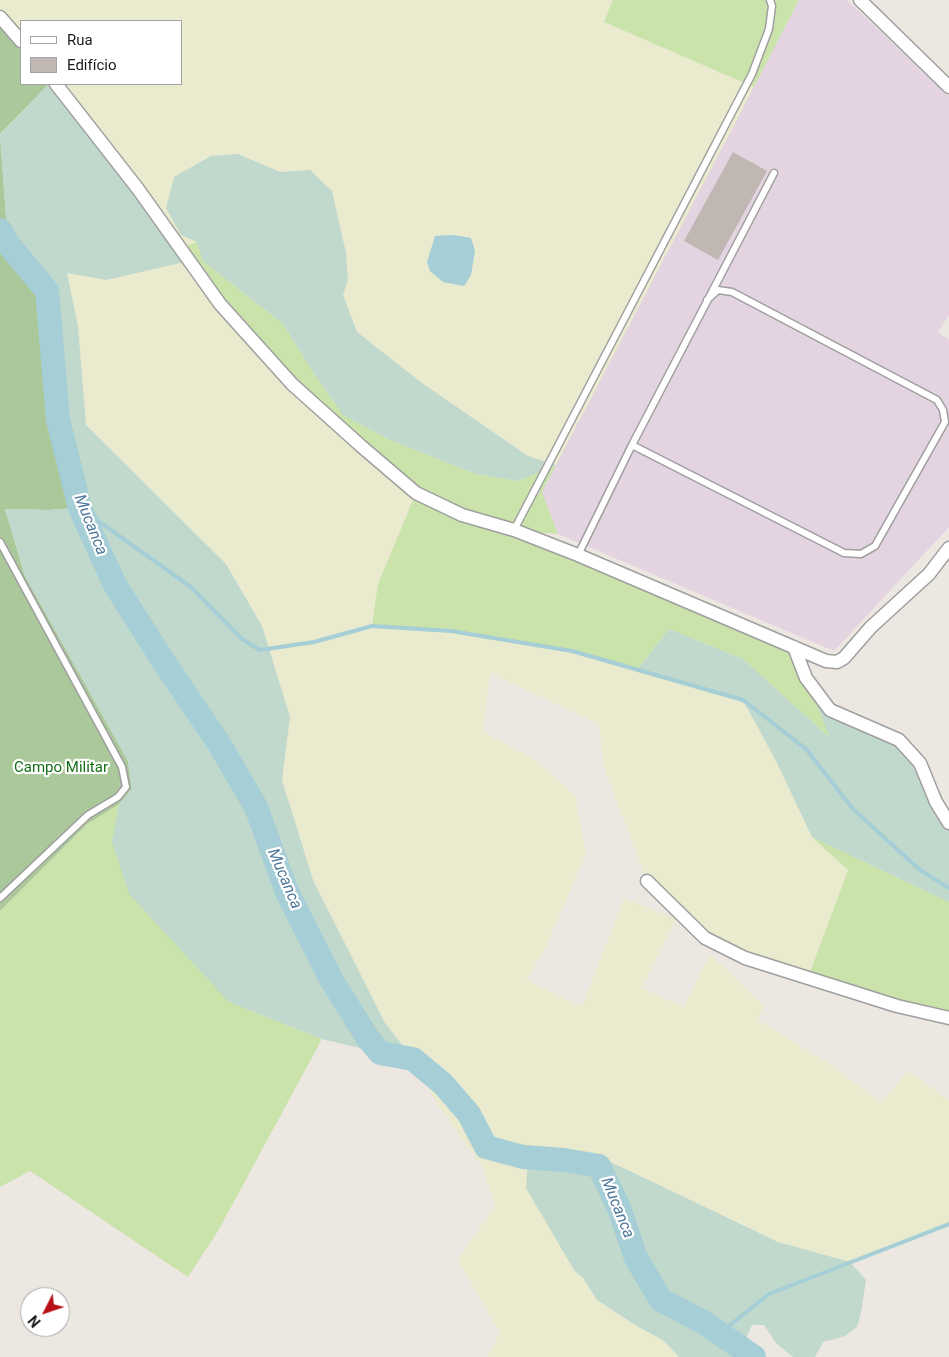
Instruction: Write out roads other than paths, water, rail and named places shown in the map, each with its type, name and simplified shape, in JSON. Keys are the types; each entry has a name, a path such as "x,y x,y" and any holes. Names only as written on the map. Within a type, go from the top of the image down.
{"street":[{"path":"860,0 949,87"},
{"path":"0,17 20,40"},
{"path":"57,85 138,189 220,304 292,384 416,493 462,514 514,530 578,555 826,661 837,662 844,658 872,627 929,574 949,548"},
{"path":"794,647 806,678 830,710 899,740 920,763 936,802 949,823"},
{"path":"647,881 705,938 745,958 897,1006 949,1018"}],"lane":[{"path":"514,530 752,74 769,29 772,6 770,0"},
{"path":"578,555 632,445 774,173"},
{"path":"632,445 844,553 861,554 875,546 945,422 943,410 937,400 732,292 718,290 707,300"},
{"path":"0,542 122,767 126,787 118,797 88,814 0,898"}],"water":[{"path":"454,235 471,238 475,251 471,275 464,286 443,282 430,271 427,262 435,236"}],"waterway":[{"name":"Mucanca","path":"0,230 8,244 47,291 58,420 80,508 115,585 218,742 256,807 287,892 331,979 367,1037 380,1053 413,1059 443,1084 469,1114 486,1147 523,1157 564,1160 599,1166 619,1208 636,1258 661,1300 703,1322 754,1357"},
{"path":"80,508 191,587 242,639 260,650 314,642 372,626 451,631 572,651 743,700 806,749 853,809 920,870 949,888"},
{"path":"720,1333 769,1294 949,1224"}],"park label":[{"name":"Campo Militar","path":"61,768"}]}
